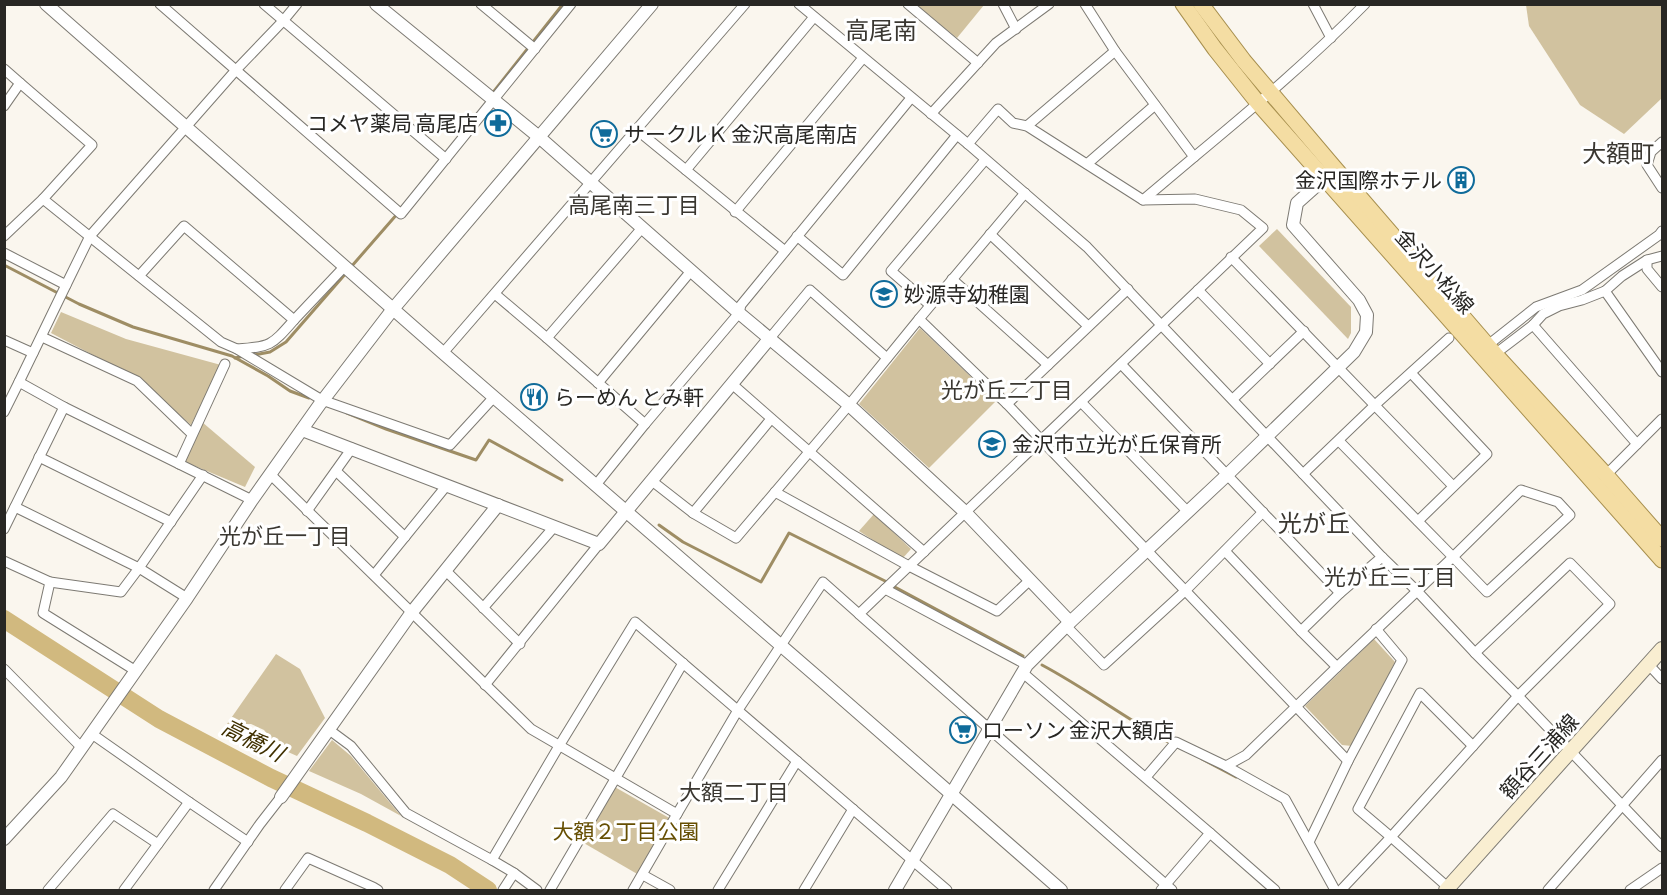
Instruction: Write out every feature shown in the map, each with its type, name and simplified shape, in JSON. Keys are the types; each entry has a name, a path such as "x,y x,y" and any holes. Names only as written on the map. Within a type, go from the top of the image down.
{"main road":[{"name":"金沢小松線","path":"1183,4 1258,103 1662,560"},
{"name":"金沢小松線","path":"1201,4 1244,61 1492,350 1662,539"},
{"name":"額谷三浦線","path":"1448,890 1662,649"}],"street":[{"path":"46,4 1061,891"},
{"path":"160,4 401,214 569,5"},
{"path":"264,4 446,159"},
{"path":"4,412 90,237 297,4"},
{"path":"376,4 493,98 739,313 849,405 966,513 1030,580 1104,666 1186,590 1263,512"},
{"path":"481,4 535,49"},
{"path":"4,839 61,777 321,402 393,309 652,4"},
{"path":"443,353 745,4"},
{"path":"799,4 968,144 1087,247 1662,847"},
{"path":"908,4 978,63"},
{"path":"1003,4 1016,29"},
{"path":"931,114 996,43 1049,4"},
{"path":"1085,4 1115,51 1194,157"},
{"path":"1313,4 1331,38"},
{"path":"1143,200 1271,92 1365,4"},
{"path":"686,170 814,18"},
{"path":"1028,126 1115,51"},
{"path":"735,212 863,58"},
{"path":"4,69 92,146 43,199 4,236"},
{"path":"4,106 20,83"},
{"path":"595,486 739,313 741,305 910,98"},
{"path":"1087,164 1155,105"},
{"path":"859,614 1263,228 1241,210 1195,199 1143,200 1028,126 1013,123 998,109 968,144"},
{"path":"637,130 784,251"},
{"path":"797,236 843,275 957,135"},
{"path":"1662,142 1651,152 1647,165 1662,188"},
{"path":"930,305 891,271 985,160"},
{"path":"895,891 1025,669 1068,624 1354,352 1366,332 1367,315 1359,300 1293,225 1297,203 1325,178"},
{"path":"652,481 693,513 736,538 1025,193"},
{"path":"43,199 203,329 321,402 450,445 494,397"},
{"path":"139,276 184,226 294,320"},
{"path":"547,338 642,228"},
{"path":"1492,350 1536,307 1582,290 1662,231"},
{"path":"990,234 1088,326"},
{"path":"4,253 65,287"},
{"path":"1492,350 1533,325 1543,314 1559,306 1605,291 1622,276 1647,260 1662,256"},
{"path":"1232,257 1453,486"},
{"path":"1647,260 1647,269 1662,287"},
{"path":"237,349 258,348 275,342 345,266"},
{"path":"598,383 691,271"},
{"path":"952,279 1048,365"},
{"path":"1008,404 1128,289"},
{"path":"486,685 625,512 810,290 887,358"},
{"path":"1198,290 1270,364"},
{"path":"1605,291 1662,372"},
{"path":"495,294 645,424"},
{"path":"919,319 1008,404 1348,761"},
{"path":"1533,325 1637,444"},
{"path":"1233,399 1304,332"},
{"path":"42,337 137,381 192,434"},
{"path":"1304,474 1449,338"},
{"path":"4,340 33,353"},
{"path":"179,464 225,364"},
{"path":"1121,364 1340,593"},
{"path":"1411,373 1486,454 1418,521"},
{"path":"19,382 64,407 252,500"},
{"path":"732,384 924,552"},
{"path":"1081,402 1188,512"},
{"path":"4,529 64,407"},
{"path":"693,513 771,419"},
{"path":"1606,475 1662,419"},
{"path":"302,430 599,544"},
{"path":"1226,766 1246,755 1296,708 1376,629 1417,591 1453,556 1521,490 1558,502 1570,515 1487,592 1453,556 1339,441"},
{"path":"307,511 352,448"},
{"path":"39,458 171,522"},
{"path":"336,471 405,537"},
{"path":"270,474 531,729 677,814"},
{"path":"4,561 50,582 121,592 203,475"},
{"path":"374,575 447,485"},
{"path":"775,492 909,566 997,611 1030,580"},
{"path":"214,891 412,612 498,505"},
{"path":"15,507 139,568 187,598"},
{"path":"483,608 554,527"},
{"path":"1225,551 1337,667"},
{"path":"1301,631 1382,557"},
{"path":"1341,891 1518,696 1610,604 1570,563 1475,653"},
{"path":"445,570 520,644"},
{"path":"50,582 43,613 134,673"},
{"path":"633,891 738,710 823,582 1166,889 1210,833"},
{"path":"888,586 1025,669 1275,891"},
{"path":"492,860 635,622 947,891"},
{"path":"1309,842 1348,761 1402,660 1376,629"},
{"path":"550,891 684,663"},
{"path":"1649,665 1662,679"},
{"path":"4,669 82,748"},
{"path":"1448,890 1358,809 1420,693 1473,746"},
{"path":"328,729 351,746 406,813 492,860 537,891"},
{"path":"92,734 248,842"},
{"path":"1146,777 1176,742 1226,766 1285,799 1335,891"},
{"path":"1548,891 1662,760"},
{"path":"718,891 798,761"},
{"path":"124,891 189,802"},
{"path":"804,891 853,809"},
{"path":"48,891 112,814 158,844"},
{"path":"290,889 308,858 378,891"},
{"path":"1630,891 1662,868"},
{"path":"643,875 670,891"},
{"path":"503,891 513,876"}],"green space":[{"path":"915,5 984,5 957,38"},
{"path":"1526,5 1662,5 1662,98 1624,134 1580,105 1529,26"},
{"path":"1277,229 1351,307 1351,333 1348,339 1259,246"},
{"path":"61,312 126,339 221,365 191,425 137,378 51,333"},
{"path":"920,328 996,401 929,468 859,404"},
{"path":"202,422 255,467 245,487 183,461"},
{"path":"874,514 911,549 902,559 859,531"},
{"path":"1374,639 1395,662 1352,746 1342,745 1305,706"},
{"path":"276,654 300,669 325,718 297,756 279,748 264,730 251,724 227,724"},
{"path":"332,740 351,756 401,816 361,794 309,771"},
{"name":"大額２丁目公園","path":"613,786 671,819 639,875 582,842"}],"waterway":[{"path":"491,95 563,4"},
{"path":"351,267 398,213"},
{"path":"4,265 79,304 133,327 232,356 290,391 309,398"},
{"path":"254,355 270,352 286,342 347,272"},
{"path":"235,358 244,356"},
{"path":"347,413 476,460 489,440 562,480"},
{"path":"659,525 683,542 761,582 789,533 887,582"},
{"path":"893,586 1023,656"},
{"name":"高橋川","path":"4,619 159,719 271,778 450,865 488,890"},
{"path":"1042,665 1172,744"},
{"path":"1202,759 1236,777"}],"place":[{"name":"コメヤ薬局 高尾店","path":"498,123"},
{"name":"サークルＫ 金沢高尾南店","path":"604,134"},
{"name":"金沢国際ホテル","path":"1461,180"},
{"name":"妙源寺幼稚園","path":"884,294"},
{"name":"らーめん とみ軒","path":"534,397"},
{"name":"金沢市立光が丘保育所","path":"992,444"},
{"name":"ローソン 金沢大額店","path":"963,730"}],"district":[{"name":"高尾南","path":"881,30"},
{"name":"大額町","path":"1618,153"},
{"name":"高尾南三丁目","path":"634,205"},
{"name":"光が丘二丁目","path":"1007,390"},
{"name":"光が丘","path":"1314,523"},
{"name":"光が丘一丁目","path":"285,536"},
{"name":"光が丘三丁目","path":"1390,577"},
{"name":"大額二丁目","path":"734,792"}]}
